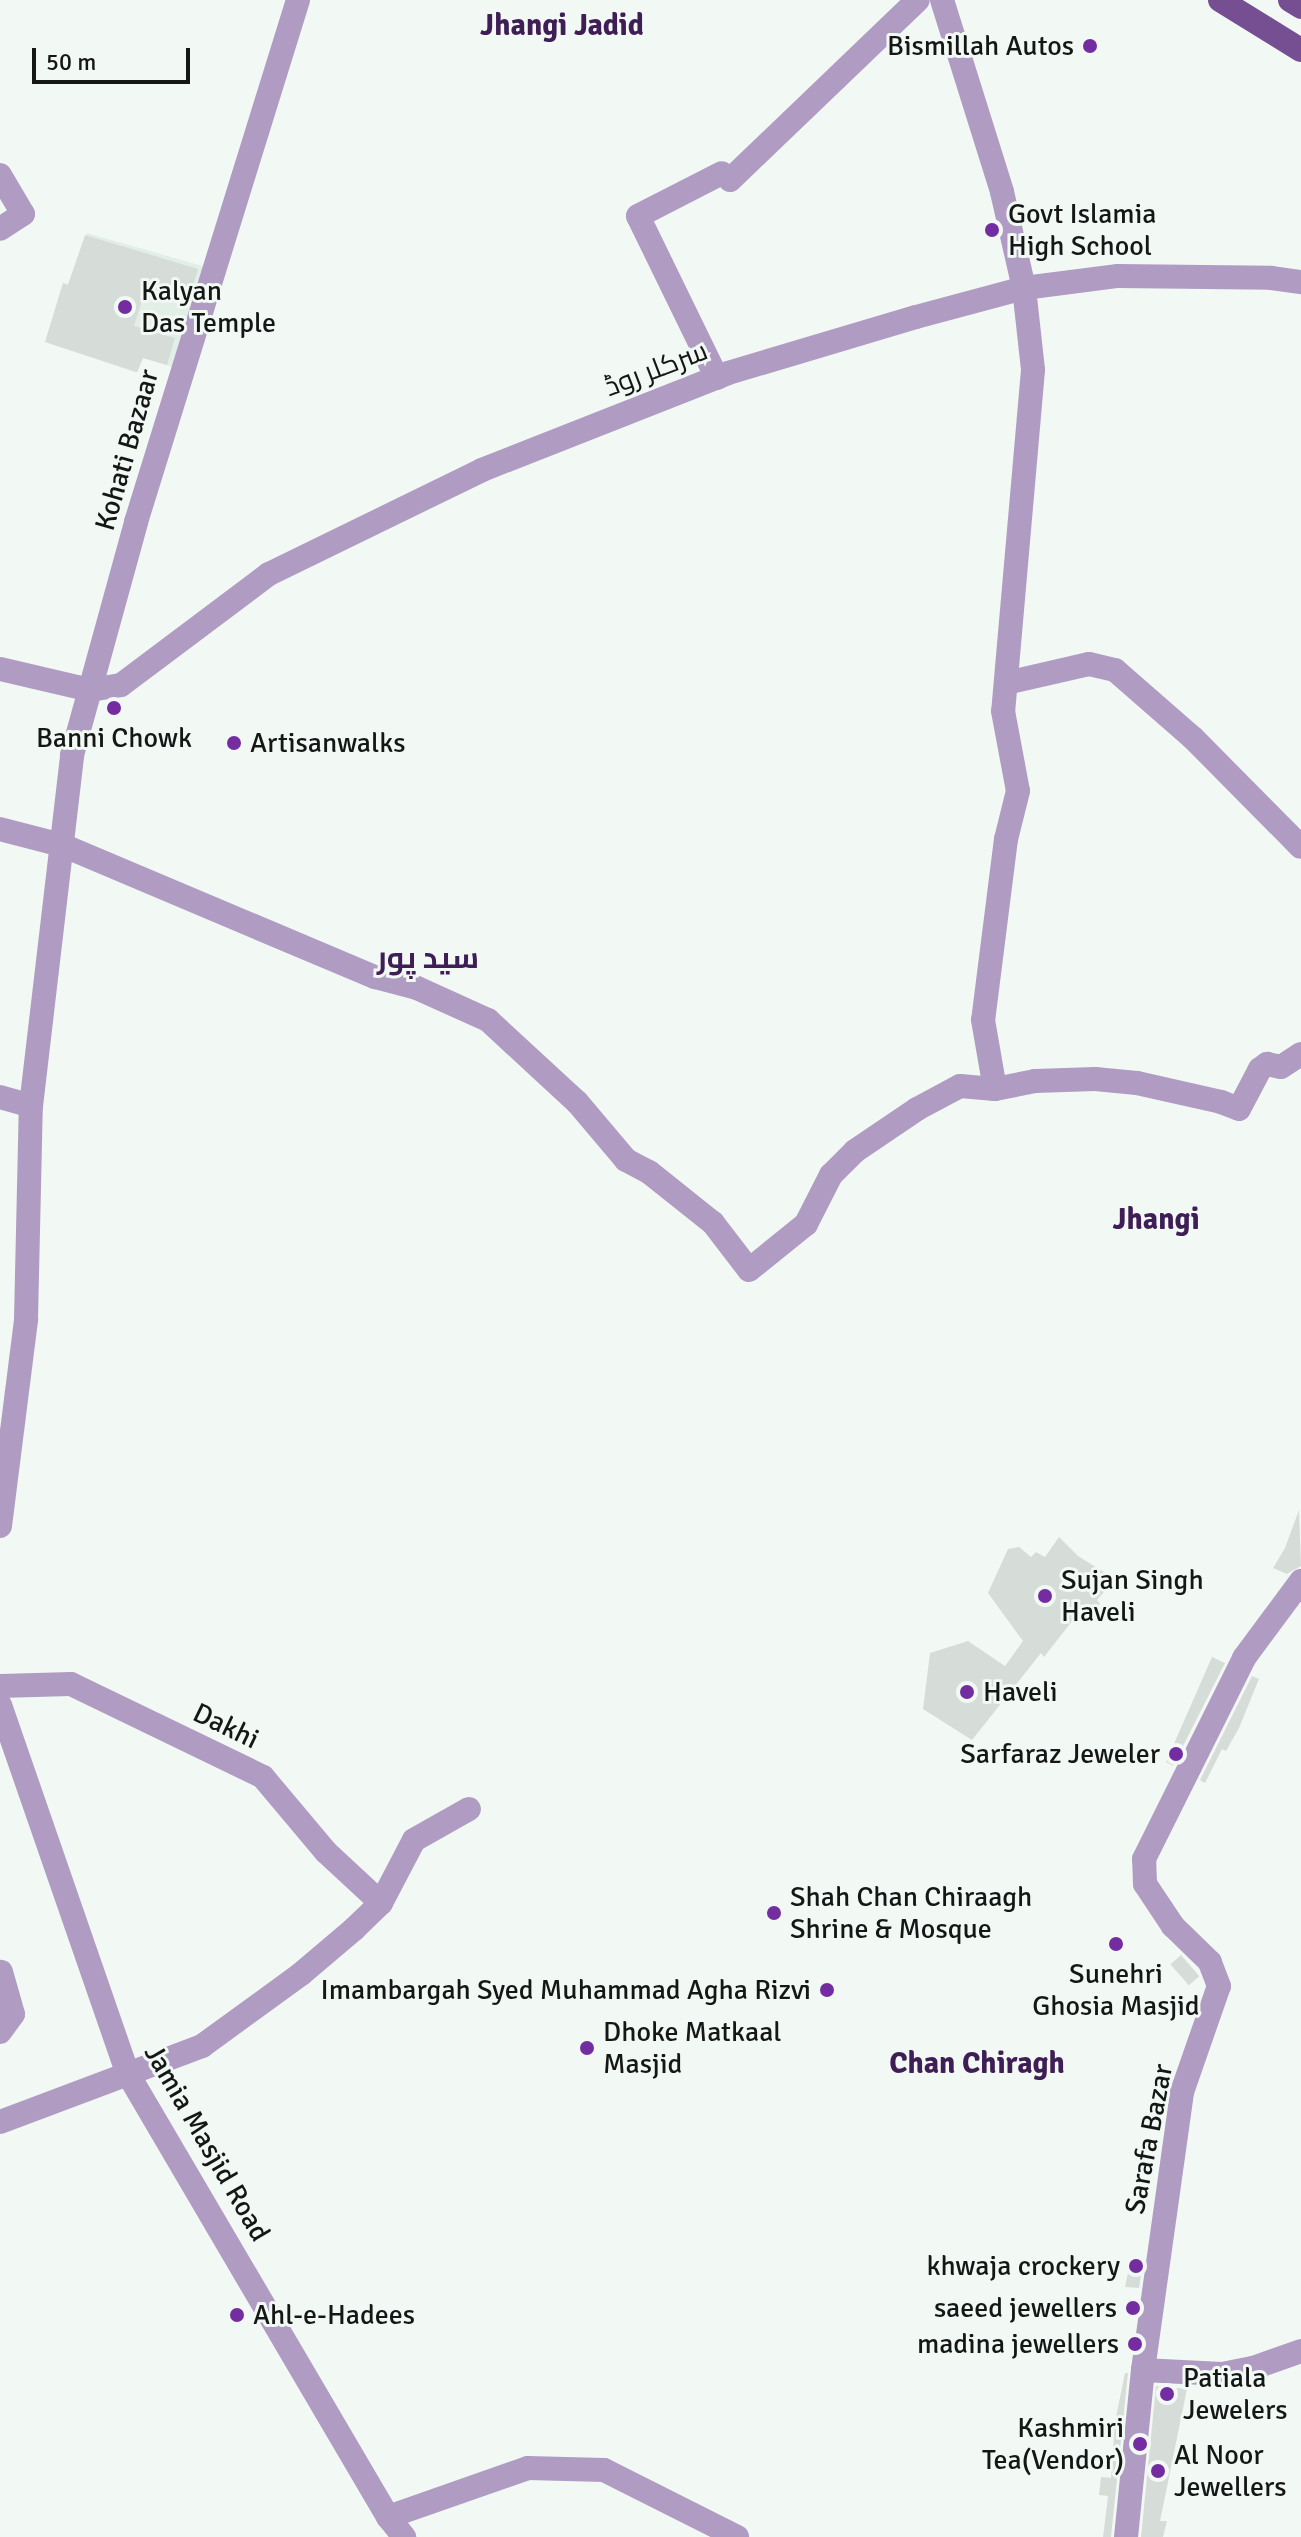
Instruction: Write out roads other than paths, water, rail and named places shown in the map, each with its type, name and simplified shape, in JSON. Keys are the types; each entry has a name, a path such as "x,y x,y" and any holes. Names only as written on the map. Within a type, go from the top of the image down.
{"main road":[{"path":"1220,0 1301,50"},
{"path":"1290,0 1301,7"}],"street":[{"name":"Kohati Bazaar","path":"90,690 136,522 298,0"},
{"path":"717,378 638,216 726,176 918,0"},
{"path":"942,0 1002,192 1024,288 1033,370 1004,725 1019,781 1006,839 983,1020 995,1089"},
{"path":"0,175 23,214 0,229"},
{"name":"سرکلر روڈ","path":"90,690 121,685 282,567 482,470 717,378 1024,288 1124,276 1271,278 1301,282"},
{"path":"1006,683 1089,664 1115,670 1193,738 1301,847"},
{"path":"0,669 90,690 72,755 31,1106 26,1319 0,1526"},
{"path":"0,829 62,845 375,977 417,988 488,1020 577,1102 626,1160 649,1172 713,1223 749,1270 806,1224 831,1175 855,1151 917,1109 960,1086 995,1089 1035,1081 1095,1079 1137,1083 1239,1109 1260,1069 1267,1064 1281,1067 1301,1054"},
{"path":"0,1097 31,1106"},
{"name":"Sarafa Bazar","path":"1126,2537 1143,2370 1182,2092 1219,1986 1210,1962 1173,1926 1145,1884 1144,1859 1244,1658 1301,1581"},
{"name":"Dakhi","path":"0,1686 71,1684 263,1777 326,1852 381,1903"},
{"name":"Jamia Masjid Road","path":"0,1705 6,1747 128,2074 388,2517 404,2537"},
{"path":"4,2114 128,2074 202,2046 301,1974 381,1903 414,1840 469,1809"},
{"path":"0,2032 13,2014 1,1972"},
{"path":"1143,2370 1222,2374 1301,2351"},
{"path":"388,2517 528,2468 604,2470 737,2537"}],"place":[{"name":"Bismillah Autos","path":"1090,46"},
{"name":"Govt Islamia High School","path":"992,230"},
{"name":"Kalyan Das Temple","path":"125,307"},
{"name":"Banni Chowk","path":"114,708"},
{"name":"Artisanwalks","path":"234,743"},
{"name":"Sujan Singh Haveli","path":"1045,1596"},
{"name":"Haveli","path":"967,1692"},
{"name":"Sarfaraz Jeweler","path":"1176,1754"},
{"name":"Shah Chan Chiraagh Shrine & Mosque","path":"774,1913"},
{"name":"Sunehri Ghosia Masjid","path":"1116,1944"},
{"name":"Imambargah Syed Muhammad Agha Rizvi","path":"827,1990"},
{"name":"Dhoke Matkaal Masjid","path":"587,2048"},
{"name":"khwaja crockery","path":"1136,2266"},
{"name":"saeed jewellers","path":"1133,2308"},
{"name":"Ahl-e-Hadees","path":"237,2315"},
{"name":"madina jewellers","path":"1135,2344"},
{"name":"Patiala Jewelers","path":"1167,2394"},
{"name":"Kashmiri Tea(Vendor)","path":"1140,2444"},
{"name":"Al Noor Jewellers","path":"1158,2471"}],"district":[{"name":"Jhangi Jadid","path":"562,26"},
{"name":"سید پور","path":"428,959"},
{"name":"Jhangi","path":"1156,1220"},
{"name":"Chan Chiragh","path":"977,2064"}]}
